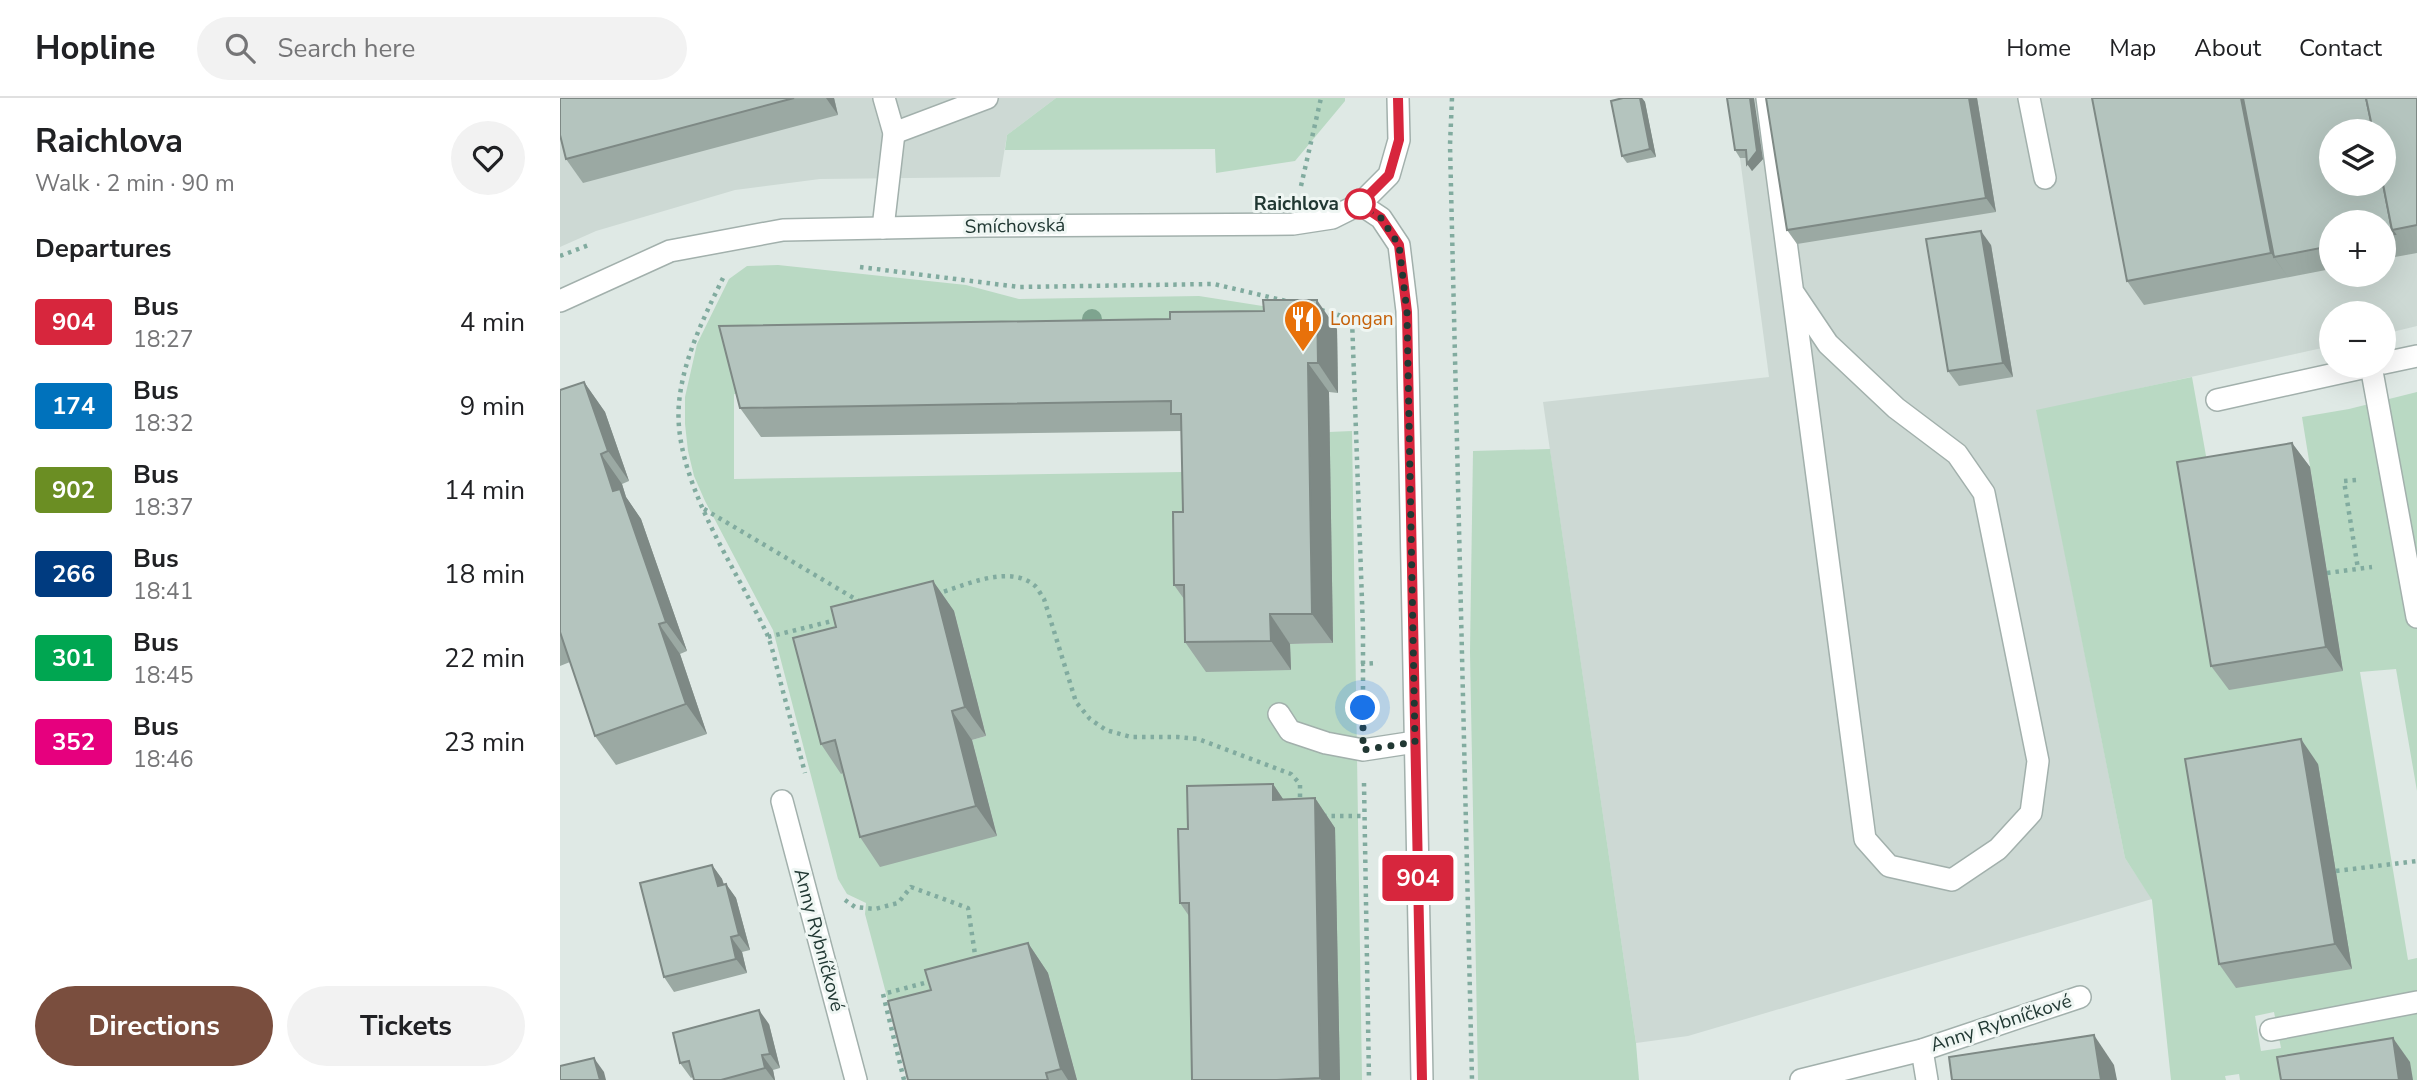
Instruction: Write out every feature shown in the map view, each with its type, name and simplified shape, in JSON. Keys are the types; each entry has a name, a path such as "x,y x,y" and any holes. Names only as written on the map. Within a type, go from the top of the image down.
{"street":[{"path":"883,228 894,133 884,98"},
{"path":"894,133 987,98"},
{"name":"Smíchovská","path":"560,301 670,251 783,230 1293,224 1332,218 1360,204 1389,175 1399,140 1398,98"},
{"path":"1767,98 1865,839 1889,866 1952,880 1998,849 2031,813 2038,761 1984,493 1957,454 1896,408 1828,344 1793,292"},
{"path":"2029,98 2045,178"},
{"path":"1360,204 1381,218 1399,245 1407,312 1422,1080"},
{"path":"2396,360 2417,356"},
{"path":"2217,400 2319,377"},
{"path":"2373,378 2417,617"},
{"path":"1279,714 1290,731 1326,743 1363,750 1415,742"},
{"name":"Anny Rybníčkové","path":"782,801 856,1080"},
{"name":"Anny Rybníčkové","path":"1801,1080 1922,1050 2080,997"},
{"path":"2271,1030 2417,1002"},
{"name":"Anny Rybníčkové","path":"1922,1050 1927,1080"}],"path":[{"path":"1293,224 1321,98"},
{"path":"1452,98 1450,145 1472,1080"},
{"path":"860,267 1019,287 1214,284 1294,303"},
{"path":"725,274 703,320 687,366 679,404 681,437 692,482 703,509 768,637 807,779"},
{"path":"1308,306 1353,319 1363,629 1363,750"},
{"path":"2358,569 2344,481 2391,476"},
{"path":"703,509 863,604"},
{"path":"2328,573 2407,562"},
{"path":"924,597 999,577 1014,576 1035,585 1044,599 1076,702 1090,719 1106,730 1132,737 1198,739 1291,774 1300,784 1300,805"},
{"path":"768,637 848,617"},
{"path":"1313,816 1364,816 1369,1080"},
{"path":"2336,872 2417,861"},
{"path":"838,894 855,907 875,909 898,903 911,887 968,908 977,969"},
{"path":"904,1080 883,994 937,980"}],"shaded area":[{"path":"560,98 1056,98 1007,135 1000,177 820,179 735,190 596,231 560,247"},
{"path":"1732,98 2417,98 2417,326 2396,331 2396,301 2319,301 2319,349 2037,411 2125,858 2152,899 1688,1036 1636,1043 1543,402 1769,377"}],"green space":[{"path":"1056,98 1345,98 1345,101 1295,161 1216,173 1215,149 1005,150 1007,135"},
{"path":"778,265 966,285 1019,299 1199,296 1276,308 1280,312 750,394 734,394 734,479 1183,472 1290,644 1332,643 1329,432 1352,431 1362,1080 1077,1080 1048,973 909,1080 865,914 866,903 847,894 838,879 773,630 705,501 694,476 688,451 685,397 697,344 729,279 747,266","holes":["954,611 986,736 972,740 997,836 856,770"]},
{"path":"2192,377 2211,484 2343,671 2302,417 2349,409 2417,392 2417,791 2396,669 2360,672 2408,960 2417,958 2417,1080 2240,1080 2239,1074 2225,1076 2226,1080 2171,1080 2152,900 2125,858 2036,410","holes":["2274,1012 2281,1048 2261,1051 2255,1016"]},
{"path":"1550,449 1636,1043 1639,1080 1478,1080 1470,652 1473,451"}],"building":[{"path":"560,98 794,98 566,159 560,135"},
{"path":"1640,98 1650,149 1622,156 1611,101"},
{"path":"1727,98 1750,98 1757,151 1747,164 1746,150 1735,150"},
{"path":"1766,98 1969,98 1986,198 1787,230"},
{"path":"2092,98 2241,98 2271,253 2127,281"},
{"path":"2243,98 2366,98 2370,119 2319,119 2319,196 2385,196 2388,210 2319,210 2319,248 2274,257"},
{"path":"2366,98 2417,98 2417,225 2396,229 2396,210 2388,210 2385,196 2396,196 2396,119 2370,119"},
{"path":"1981,231 2003,363 1948,371 1926,239"},
{"path":"1263,300 1317,300 1318,363 1308,363 1312,614 1270,614 1271,641 1185,642 1184,585 1174,585 1173,512 1183,512 1181,414 1171,414 1171,401 740,408 719,326 1170,319 1170,312 1264,311"},
{"path":"584,382 608,451 601,454 613,491 620,489 666,622 659,624 686,704 595,736 560,632 560,390"},
{"path":"2292,443 2326,647 2211,666 2177,462"},
{"path":"933,581 965,707 952,711 976,806 860,837 835,740 821,744 793,638 836,627 831,607"},
{"path":"2301,739 2335,944 2219,964 2185,759"},
{"path":"1273,784 1273,800 1315,798 1320,1078 1192,1080 1189,903 1180,903 1178,829 1188,829 1187,786"},
{"path":"712,865 718,886 726,884 739,935 731,937 736,959 664,977 640,883"},
{"path":"1028,943 1061,1069 1046,1073 1048,1080 908,1080 888,1001 931,990 925,970"},
{"path":"759,1010 770,1054 762,1055 765,1068 721,1080 694,1080 689,1061 680,1063 673,1033"},
{"path":"2094,1035 2101,1080 1952,1080 1949,1057"},
{"path":"2393,1038 2399,1080 2281,1080 2277,1057"},
{"path":"594,1058 600,1080 560,1080 560,1066"}],"bus line":[{"name":"904","path":"1398,98 1399,140 1389,175 1360,204 1381,218 1399,245 1407,312 1422,1080"}],"place":[{"name":"Raichlova","path":"1360,204"},
{"name":"Longan","path":"1303,353"}],"route":[{"path":"1360,204 1381,218 1399,245 1407,312 1415,742 1363,750 1363,708"}]}
